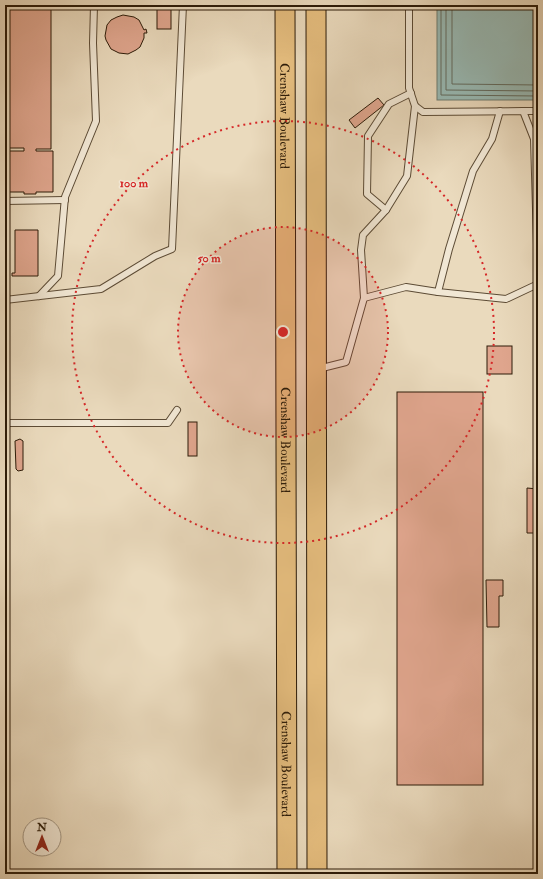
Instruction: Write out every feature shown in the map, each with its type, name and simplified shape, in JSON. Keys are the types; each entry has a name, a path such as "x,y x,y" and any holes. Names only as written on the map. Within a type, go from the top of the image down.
{"main road":[{"name":"Crenshaw Boulevard","path":"285,5 287,874"},
{"path":"316,5 317,874"}],"lane":[{"path":"39,296 58,276 64,200 96,121 93,43 94,5"},
{"path":"5,300 101,289 155,256 172,249 183,5"},
{"path":"316,369 346,362 364,298 361,250 362,235 386,210 407,176 415,106 409,88 409,5"},
{"path":"386,210 367,194 368,136 389,104 411,93"},
{"path":"415,106 423,112 538,111"},
{"path":"438,292 449,249 473,171 492,139 500,111"},
{"path":"523,111 534,139 538,279"},
{"path":"5,201 64,200"},
{"path":"364,298 406,287 506,299 538,284"},
{"path":"5,423 168,423 177,410"}],"water":[{"path":"437,5 538,5 538,100 437,100"}],"building":[{"path":"7,5 51,5 51,149 36,149 36,151 53,151 53,192 24,194 24,192 6,192 6,151 24,151 24,148 5,148 5,111 7,111"},
{"path":"157,5 171,5 171,29 157,29"},
{"path":"123,15 134,17 139,20 144,30 146,29 147,33 144,33 144,38 140,47 128,54 119,53 111,49 105,36 107,25 111,20"},
{"path":"378,98 384,105 355,128 349,120"},
{"path":"15,230 38,230 38,276 12,276 12,273 15,273"},
{"path":"487,346 512,346 512,374 487,374"},
{"path":"397,392 483,392 483,785 397,785"},
{"path":"188,422 197,422 197,456 188,456"},
{"path":"20,439 23,441 23,470 18,471 16,469 15,441"},
{"path":"527,488 538,489 538,533 527,533"},
{"path":"486,580 503,580 503,596 499,596 499,627 487,627"}]}
